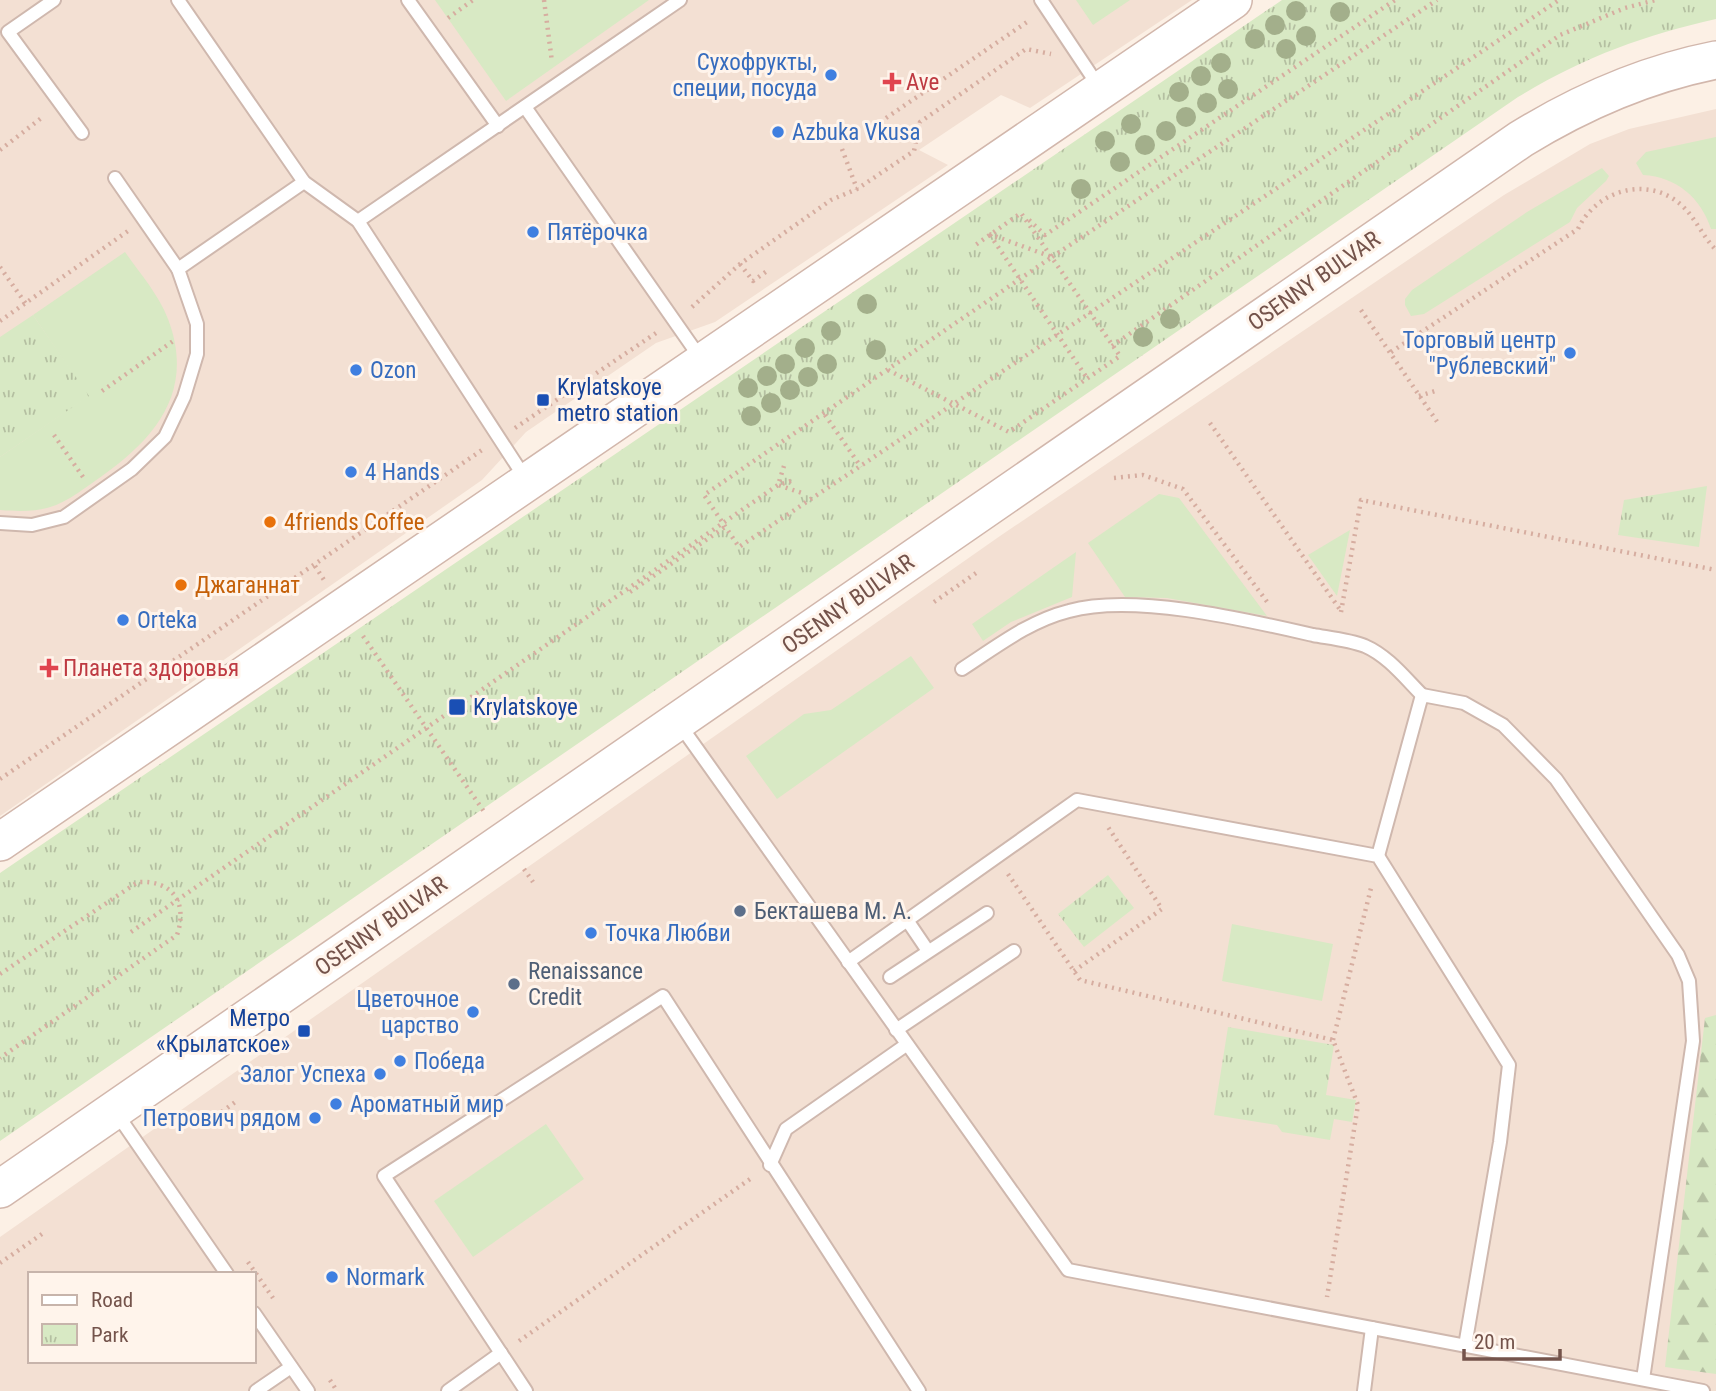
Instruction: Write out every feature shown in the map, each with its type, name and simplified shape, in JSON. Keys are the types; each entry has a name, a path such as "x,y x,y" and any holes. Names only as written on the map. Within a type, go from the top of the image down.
{"street":[{"path":"0,842 1233,0"},
{"name":"OSENNY BULVAR","path":"0,1189 1521,139 1571,108 1630,83 1716,60"}],"lane":[{"path":"54,0 4,29 82,133"},
{"path":"177,0 304,182 358,220 528,482"},
{"path":"408,0 498,126"},
{"path":"358,220 680,0"},
{"path":"1041,0 1101,90"},
{"path":"525,107 703,362"},
{"path":"0,523 32,525 64,517 132,469 165,437 184,397 197,354 197,324 178,269 115,178"},
{"path":"178,269 304,182"},
{"path":"962,669 1024,628 1070,610 1113,606 1165,608 1287,629 1365,646 1388,660 1422,695 1464,703 1503,724 1556,779 1678,955 1689,981 1693,1041 1643,1379"},
{"path":"1378,856 1422,695"},
{"path":"677,722 1068,1270 1703,1391"},
{"path":"848,962 1077,800 1378,856 1509,1065 1500,1142 1465,1346"},
{"path":"890,977 987,913"},
{"path":"906,920 928,951"},
{"path":"896,1030 1014,951"},
{"path":"526,1391 384,1177 663,996 919,1391"},
{"path":"771,1165 786,1129 906,1045"},
{"path":"114,1111 226,1272"},
{"path":"256,1316 308,1391"},
{"path":"1364,1391 1372,1328"},
{"path":"447,1391 501,1353"},
{"path":"258,1390 291,1367"}],"path":[{"path":"430,31 473,0"},
{"path":"544,0 555,86"},
{"path":"1021,212 1045,235 1395,0"},
{"path":"1437,0 1052,257 825,415 704,495 739,547 1056,333 1559,0"},
{"path":"1112,346 1560,35 1625,8 1656,0"},
{"path":"887,118 1029,19 1033,25"},
{"path":"1047,45 1054,55"},
{"path":"0,150 61,103"},
{"path":"842,149 857,189"},
{"path":"1391,352 1578,229 1585,213 1599,200 1618,192 1652,190 1678,202 1716,250"},
{"path":"888,370 1009,432 1120,356 1021,212"},
{"path":"974,246 1021,212"},
{"path":"0,321 143,220"},
{"path":"989,234 1052,257"},
{"path":"989,234 1087,378"},
{"path":"740,264 753,281 767,271"},
{"path":"0,267 26,304"},
{"path":"1361,310 1438,423"},
{"path":"102,391 197,324"},
{"path":"1419,396 1435,391"},
{"path":"825,415 861,467"},
{"path":"1210,422 1365,646"},
{"path":"54,435 95,494"},
{"path":"778,485 784,466"},
{"path":"1114,478 1143,475 1184,489 1287,629"},
{"path":"131,932 778,485 793,480"},
{"path":"778,485 802,493"},
{"path":"1341,612 1361,500 1716,570"},
{"path":"178,901 725,527"},
{"path":"0,779 315,566 533,882"},
{"path":"934,602 979,571"},
{"path":"1074,971 1162,909 1091,802"},
{"path":"996,857 1080,980 1333,1040"},
{"path":"1324,1319 1358,1105 1333,1040 1373,880"},
{"path":"0,974 138,882 151,881 167,887 178,901 182,919 177,935 0,1058"},
{"path":"216,1116 238,1100"},
{"path":"501,1353 771,1165"},
{"path":"0,1263 42,1234"},
{"path":"246,1258 255,1272"},
{"path":"256,1273 276,1303"},
{"path":"322,1369 337,1391"}],"shaded area":[{"path":"0,0 1192,0 1030,108 1001,95 919,150 948,165 715,322 656,343 526,432 482,480 0,816"},
{"path":"1716,109 1716,1391 0,1391 0,1237 1000,536 1504,195 1590,144 1629,129"}],"green space":[{"path":"435,0 649,0 506,101"},
{"path":"1076,0 1130,0 1093,25"},
{"path":"1282,0 1716,0 1716,19 1664,32 1614,49 1518,97 0,1141 0,873"},
{"path":"1716,137 1716,229 1711,229 1701,208 1686,191 1667,180 1643,175 1636,163 1646,152"},
{"path":"1602,168 1609,176 1577,208 1570,222 1424,314 1411,316 1405,299 1412,290 1527,212"},
{"path":"125,252 159,301 168,319 175,345 177,368 166,410 154,428 122,461 65,501 44,509 0,510 0,457 88,396 33,315"},
{"path":"33,315 89,396 0,457 0,337"},
{"path":"1707,486 1699,547 1618,535 1624,500"},
{"path":"1159,494 1179,498 1267,616 1167,598 1125,597 1088,543"},
{"path":"1350,530 1337,596 1308,555"},
{"path":"1076,552 1072,597 1011,622 983,641 972,624"},
{"path":"911,656 934,688 777,799 746,756 804,714 831,710"},
{"path":"1108,875 1134,908 1084,947 1058,914"},
{"path":"1232,924 1333,944 1322,1001 1222,981"},
{"path":"1716,1015 1716,1374 1665,1367 1705,1018"},
{"path":"1228,1027 1334,1045 1326,1095 1356,1100 1352,1122 1334,1119 1330,1140 1282,1132 1277,1125 1214,1115"},
{"path":"546,1124 584,1179 473,1257 434,1201"}],"place":[{"name":"Сухофрукты, специи, посуда","path":"831,75"},
{"name":"Ave","path":"892,82"},
{"name":"Azbuka Vkusa","path":"778,132"},
{"name":"Пятёрочка","path":"533,232"},
{"name":"Торговый центр \"Рублевский\"","path":"1570,353"},
{"name":"Ozon","path":"356,370"},
{"name":"Krylatskoye metro station","path":"543,400"},
{"name":"4 Hands","path":"351,472"},
{"name":"4friends Coffee","path":"270,522"},
{"name":"Джаганнат","path":"181,585"},
{"name":"Orteka","path":"123,620"},
{"name":"Планета здоровья","path":"49,668"},
{"name":"Krylatskoye","path":"457,707"},
{"name":"Бекташева М. А.","path":"740,911"},
{"name":"Точка Любви","path":"591,933"},
{"name":"Renaissance Credit","path":"514,984"},
{"name":"Цветочное царство","path":"473,1012"},
{"name":"Метро «Крылатское»","path":"304,1031"},
{"name":"Победа","path":"400,1061"},
{"name":"Залог Успеха","path":"380,1074"},
{"name":"Ароматный мир","path":"336,1104"},
{"name":"Петрович рядом","path":"315,1118"},
{"name":"Normark","path":"332,1277"}]}
